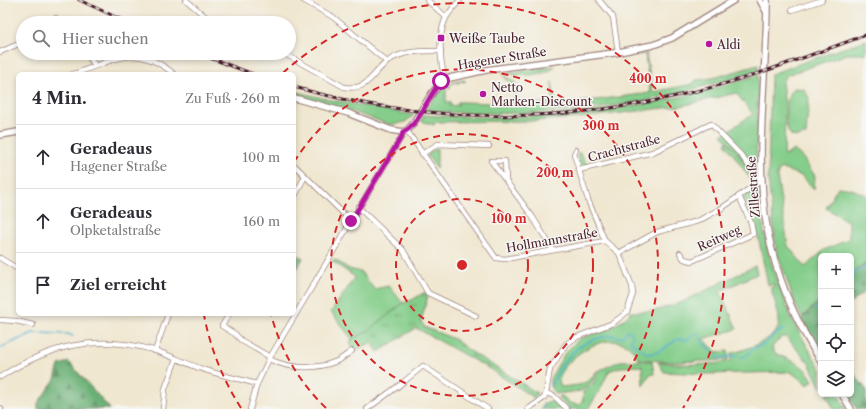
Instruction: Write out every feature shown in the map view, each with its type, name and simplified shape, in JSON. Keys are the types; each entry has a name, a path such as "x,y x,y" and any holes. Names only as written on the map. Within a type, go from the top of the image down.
{"main road":[{"name":"Hagener Straße","path":"405,131 417,118 433,92 445,79 486,70 644,48 666,40 734,0"},
{"path":"760,0 767,15"},
{"name":"Zillestraße","path":"767,0 762,180 768,233 778,272 797,318 818,356"},
{"path":"296,99 348,113 391,130 405,131"},
{"path":"0,135 16,132"},
{"path":"844,397 851,409"}],"street":[{"path":"186,0 205,16"},
{"path":"303,0 333,16 387,62"},
{"path":"426,0 446,17"},
{"path":"445,79 442,70 443,29 446,17 460,0"},
{"path":"599,0 613,17 618,52"},
{"path":"792,10 809,2 822,0"},
{"path":"0,52 16,45"},
{"path":"296,60 344,87 352,88 366,84 387,62 414,51 442,51"},
{"path":"91,60 95,65"},
{"path":"78,72 109,60"},
{"path":"148,60 164,66 172,72"},
{"name":"Crachtstraße","path":"579,170 653,152 711,124 720,136 730,143 741,155 756,176 762,180"},
{"path":"296,314 358,207 405,131"},
{"name":"Hollmannstraße","path":"405,131 496,258 505,259 605,241 619,253"},
{"path":"422,154 438,144 489,146"},
{"name":"Crachtstraße","path":"576,150 574,154 588,200 605,241"},
{"path":"506,181 505,161 492,161 495,166 506,181 532,216 553,250"},
{"path":"296,166 351,221"},
{"path":"296,194 305,176"},
{"path":"528,409 544,398 547,381 553,364 566,344 577,336 613,323 627,312 633,294 632,286 619,253 657,232 698,220 739,196 762,180"},
{"name":"Reitweg","path":"680,253 684,259 692,261 753,234 751,223 739,196"},
{"path":"358,207 403,250 428,293 476,316"},
{"path":"0,258 16,268"},
{"path":"155,351 167,316"},
{"path":"228,316 222,326 282,365 298,368 311,366 336,361 352,351"},
{"path":"250,409 257,384 270,358 295,316"},
{"path":"0,320 16,321 33,326"},
{"path":"0,377 41,355 73,345 111,343 155,351 218,374 257,384"},
{"path":"163,409 165,389 176,359"},
{"path":"367,409 423,366 488,409"},
{"path":"546,393 554,396 566,409"}],"green space":[{"path":"866,40 866,54 847,54 787,75 782,82 785,107 784,156 794,150 803,158 815,176 814,189 802,176 780,168 777,176 788,246 805,267 818,255 818,303 802,317 796,306 776,249 768,178 771,74"},
{"path":"646,53 648,54 646,54 653,92 693,84 696,80 713,78 758,65 758,71 701,87 616,106 535,113 426,111 437,94 447,86 452,83 449,85 451,87 446,88 446,102 450,102 450,106 458,105 458,102 462,102 489,103 492,106 514,106 514,84 511,84 502,74 517,84 515,86 515,91 517,91 517,106 553,102 552,82 556,105 650,93 645,54 636,55"},
{"path":"555,66 547,72 533,75 513,75 509,73"},
{"path":"758,75 756,175 722,135 753,114 736,93 681,106 579,118 529,121 435,122 434,125 421,121 424,115 510,117 593,112 675,98 717,88"},
{"path":"795,88 804,89 809,98 806,135 797,137 791,135 787,128 786,122 788,99 791,91"},
{"path":"296,92 326,99 414,115 405,122 391,125 344,109 296,96"},
{"path":"727,142 737,152 754,177 752,181 725,143"},
{"path":"437,148 437,167 436,168 427,155"},
{"path":"579,152 588,166 581,167 577,156"},
{"path":"838,187 852,189 866,195 866,263 854,272 854,253 821,253 824,250 849,239 849,222 826,208"},
{"path":"753,190 759,192 765,238 771,262 792,320 818,365 818,382 809,363 786,337 781,337 772,347 775,353 797,363 806,370 813,381 808,385 791,372 705,374 664,372 658,362 675,364 714,364 731,361 731,353 743,350 767,339 773,335 777,329 779,324 778,315 771,287 774,287 774,284 768,285 756,226 743,197"},
{"path":"296,254 303,258 296,270"},
{"path":"334,259 349,269 361,272 374,289 389,286 403,303 368,331 352,339 331,312 355,277 332,261"},
{"path":"866,263 866,291 854,301 854,289 854,271"},
{"path":"755,266 757,274 720,291 737,329 703,339 717,352 728,351 728,360 673,362 638,359 629,346 617,341 602,342 588,348 575,357 565,367 560,378 561,387 579,385 588,381 598,370 591,383 581,391 555,394 550,386 550,379 565,353 579,339 609,329 627,317 631,312 654,311 680,303"},
{"path":"425,292 428,296 421,321 424,327 454,339 470,351 537,393 534,398 490,369 416,328 378,352 372,342 355,351 350,343 352,339 368,331 403,303 412,300"},
{"path":"818,303 818,348 801,319"},
{"path":"620,361 652,361 654,374 649,375 643,386 642,366 620,367 609,371 600,390 588,409 569,409 558,397 562,396 570,403 578,405 583,400 583,392 593,384 600,370"},
{"path":"69,362 110,409 38,409 38,403 55,379 59,365"},
{"path":"854,374 866,389 866,409 857,409 849,397 854,397"},
{"path":"828,397 839,397 846,409 834,409"},
{"path":"555,399 565,409 541,409 543,404"}],"waterway":[{"path":"854,273 866,267"},
{"path":"814,309 818,307"},
{"path":"551,386 566,360 579,347 596,339 607,336 622,337 627,331 630,331 633,337 630,340 631,342 648,354 658,352 678,339 687,340 696,333 703,343 719,358 735,356 744,357 754,348 765,344 774,335 784,329"},
{"path":"0,348 33,333 68,334 73,336"},
{"path":"542,409 544,404"}],"railway":[{"path":"79,0 114,16"},
{"path":"296,87 344,99 394,108 444,113 495,116 597,110 647,102 697,91 740,79 866,35"},
{"path":"216,60 248,72"}],"place":[{"name":"Weiße Taube","path":"441,38"},
{"name":"Aldi","path":"709,44"},
{"name":"Netto Marken-Discount","path":"483,94"}],"route":[{"path":"351,221 403,132 407,131 415,122 441,81"}]}
